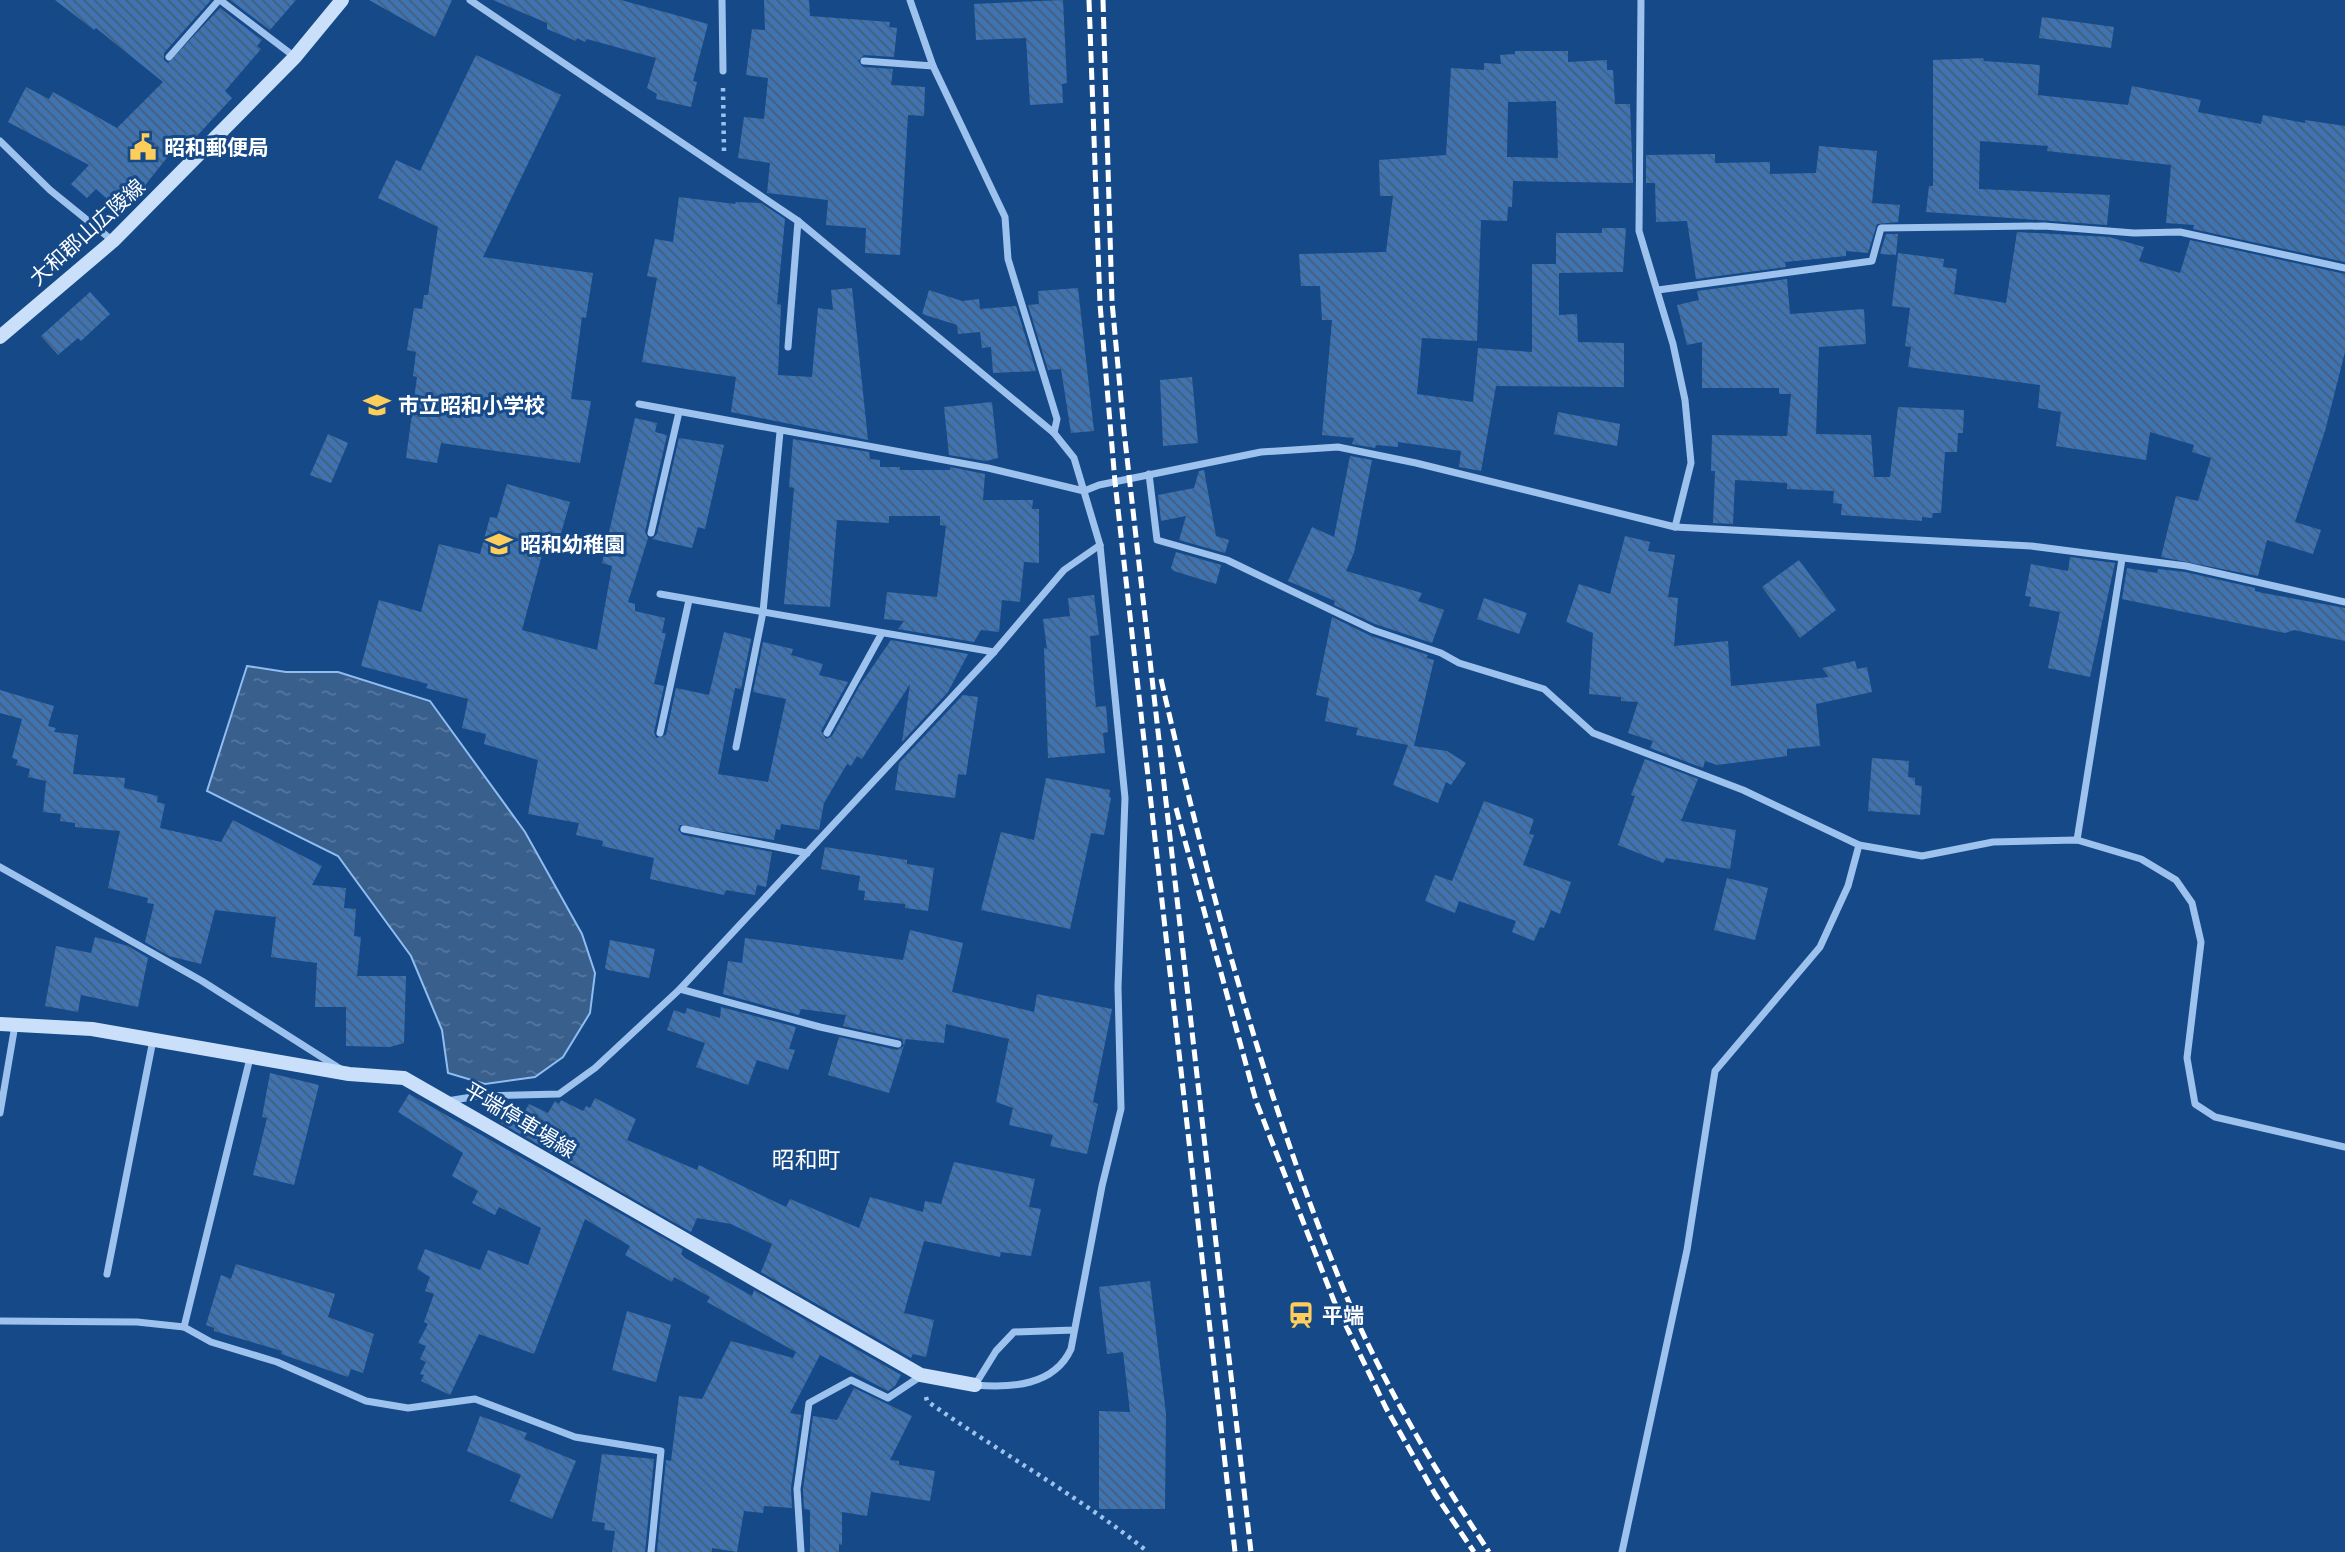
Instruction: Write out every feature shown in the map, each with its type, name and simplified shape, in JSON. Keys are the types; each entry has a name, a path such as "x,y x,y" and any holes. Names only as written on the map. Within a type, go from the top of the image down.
{"main road":[{"name":"大和郡山広陵線","path":"0,337 113,241 295,57 342,0"},
{"name":"平端停車場線","path":"8,1024 92,1029 349,1074 404,1078 921,1376 975,1385"}],"street":[{"path":"169,57 220,0 295,57"},
{"path":"470,0 797,222 1054,433 1074,458 1100,545 1125,798 1118,987 1121,1109 1102,1186 1071,1349 1063,1366 1042,1378 1007,1388 975,1385 996,1351 1014,1332 1073,1330"},
{"path":"722,0 723,71"},
{"path":"910,0 933,66 1005,217 1008,259 1057,419 1054,433"},
{"path":"1641,0 1639,231 1658,290 1685,400 1691,463 1675,527"},
{"path":"864,61 933,66"},
{"path":"0,141 50,190 113,241"},
{"path":"788,347 797,222"},
{"path":"1658,290 1872,261 1881,228 2044,226 2134,233 2180,232 2345,268"},
{"path":"639,404 780,432 988,468 1084,491 1149,474 1261,452 1338,447 1416,463 1675,527 2031,546 2186,566 2345,603"},
{"path":"651,533 679,412"},
{"path":"736,747 763,612 780,432"},
{"path":"1149,474 1157,540 1227,560 1373,630 1544,690 1593,733 1743,790 1859,845 1922,856 1993,842 2077,840 2141,859 2176,880 2192,903 2201,942 2188,1058 2195,1104 2216,1117 2345,1147"},
{"path":"447,1101 478,1096 559,1094 595,1068 680,989 994,652 1064,570 1100,545"},
{"path":"2077,840 2122,559"},
{"path":"660,594 994,652"},
{"path":"660,733 689,600"},
{"path":"827,733 882,633"},
{"path":"684,829 807,853"},
{"path":"1622,1552 1684,1262 1715,1071 1820,947 1848,886 1859,845"},
{"path":"0,867 202,981 349,1074"},
{"path":"680,989 820,1027 898,1044"},
{"path":"0,1113 8,1024"},
{"path":"107,1274 153,1040"},
{"path":"184,1327 250,1058"},
{"path":"0,1321 137,1322 184,1327 211,1342 277,1362 366,1401 408,1408 475,1399 575,1437 661,1451 652,1552"},
{"path":"801,1552 797,1489 809,1403 851,1380 888,1398 921,1376"}],"path":[{"path":"720,170 724,161 723,71"},
{"path":"921,1376 927,1401 986,1443 1118,1528 1149,1552"}],"water":[{"path":"247,666 286,672 338,672 430,701 525,832 582,934 595,973 590,1013 563,1057 535,1077 485,1084 448,1073 442,1030 411,956 338,856 207,791"}],"building":[{"path":"55,0 211,0 164,53 164,60 168,63 220,8 262,40 257,46 261,49 225,91 232,98 183,151 177,145 123,213 96,189 87,198 71,184 89,165 8,122 26,87 49,99 53,92 117,128 163,82 96,28 94,30"},
{"path":"230,0 296,0 270,30"},
{"path":"369,0 452,0 435,37"},
{"path":"493,0 621,0 708,24 693,81 697,82 691,107 656,99 657,94 647,88 656,58 587,39 585,42 577,38 576,41 547,29 547,23"},
{"path":"764,0 809,0 810,16 890,22 889,27 897,28 894,57 864,55 858,61 863,67 893,69 891,85 925,87 924,116 908,115 900,255 865,253 866,228 826,225 828,200 767,193 770,163 738,158 744,117 764,119 768,78 746,75 752,29 765,30"},
{"path":"1063,0 1067,83 1062,84 1063,103 1030,105 1026,38 976,40 974,4"},
{"path":"2042,17 2114,27 2111,48 2039,38"},
{"path":"1515,51 1568,51 1568,62 1607,60 1607,70 1613,70 1615,104 1630,104 1633,183 1513,181 1512,207 1508,207 1507,221 1481,220 1477,341 1422,338 1417,394 1473,402 1478,348 1532,352 1532,264 1556,264 1556,233 1602,233 1602,228 1626,228 1623,272 1559,273 1559,315 1577,314 1578,342 1624,343 1624,387 1496,386 1481,471 1459,467 1461,451 1398,442 1398,447 1376,445 1375,448 1352,444 1354,438 1322,435 1332,320 1322,320 1320,286 1301,286 1299,254 1386,252 1393,196 1380,196 1379,160 1446,155 1451,68 1484,70 1484,63 1501,64 1500,55 1515,54","holes":["1556,101 1558,158 1507,157 1508,102"]},
{"path":"476,55 561,95 483,257 593,273 586,318 582,317 571,399 591,401 580,463 441,443 437,463 406,458 417,377 413,376 416,352 407,350 414,308 422,309 424,295 428,295 438,227 378,198 396,160 420,171"},
{"path":"1983,58 1984,61 2040,65 2038,95 2128,105 2132,86 2201,100 2198,112 2261,124 2263,115 2305,123 2305,120 2345,126 2345,262 2193,229 2194,225 2166,223 2171,165 2047,151 2048,146 1980,141 1979,189 2110,195 2107,225 1926,212 1929,186 1933,186 1933,60"},
{"path":"1819,146 1877,151 1872,203 1900,205 1898,222 1877,224 1868,253 1846,251 1846,256 1785,262 1786,267 1696,279 1687,221 1656,222 1655,183 1646,183 1646,155 1715,154 1715,163 1770,162 1770,174 1816,173"},
{"path":"679,197 735,204 761,203 785,219 777,304 781,305 778,375 812,377 818,308 833,310 831,290 852,288 868,440 731,412 736,377 642,362 657,278 647,276 655,239 673,242"},
{"path":"2017,232 2109,237 2144,247 2139,261 2180,273 2190,240 2345,274 2345,352 2325,431 2295,522 2321,530 2313,554 2267,540 2258,576 2161,557 2176,496 2198,501 2211,458 2192,452 2194,445 2150,432 2146,460 2056,446 2061,412 2038,408 2040,385 1908,367 1911,347 1905,346 1910,308 1892,306 1898,253 1944,259 1943,267 1957,269 1954,294 2006,303"},
{"path":"1886,234 1898,234 1896,255 1880,254"},
{"path":"1787,279 1790,314 1864,309 1866,344 1819,347 1816,434 1871,435 1874,477 1890,477 1898,407 1964,410 1963,433 1958,433 1957,452 1945,452 1941,513 1933,513 1932,518 1922,517 1922,521 1841,515 1842,504 1833,503 1834,491 1787,489 1787,483 1735,480 1733,524 1713,523 1715,471 1711,471 1712,435 1787,436 1791,394 1779,394 1779,388 1702,388 1702,342 1687,345 1677,305 1699,300 1697,291"},
{"path":"1078,288 1094,431 1071,433 1061,369 1048,370 1028,305 1039,304 1038,291"},
{"path":"929,290 962,301 979,299 980,309 1016,306 1036,371 993,373 991,347 982,348 980,332 958,334 957,325 922,314"},
{"path":"90,292 110,314 81,341 78,338 58,355 41,336"},
{"path":"1192,377 1198,443 1163,446 1160,380"},
{"path":"992,402 998,458 986,461 949,455 944,407"},
{"path":"1558,412 1620,424 1617,446 1554,434"},
{"path":"635,418 657,423 655,432 667,435 645,532 648,538 628,602 635,604 635,611 665,618 662,633 666,633 654,684 664,686 654,732 656,738 666,735 676,688 709,695 724,632 751,639 741,689 735,688 718,774 768,782 786,699 753,692 763,642 793,649 791,655 823,664 819,675 848,682 821,731 826,739 832,736 860,685 891,640 968,654 948,692 902,742 910,684 862,759 857,756 851,766 847,764 824,803 819,830 781,824 780,830 776,829 774,840 680,825 678,830 683,835 772,852 766,887 757,885 755,895 726,890 724,895 650,879 654,858 602,846 603,841 576,835 579,823 528,814 538,760 484,744 486,734 462,728 468,699 426,688 428,684 361,666 379,600 421,612 439,544 480,554 490,517 497,518 507,484 570,502 555,554 543,551 522,630 597,650 612,566 602,563"},
{"path":"328,434 348,443 331,483 310,475"},
{"path":"679,438 724,445 705,529 698,527 692,548 652,539 657,534"},
{"path":"793,439 869,452 870,459 880,460 880,467 900,467 900,470 950,470 950,467 985,474 983,500 1033,500 1032,509 1039,509 1039,563 1024,562 1020,602 1002,600 999,632 981,630 974,642 898,629 904,621 884,619 887,592 937,597 946,526 940,525 940,516 889,516 889,523 837,520 830,607 784,604 794,488 789,487"},
{"path":"1350,456 1372,460 1354,553 1346,571 1422,593 1418,601 1444,610 1432,643 1375,624 1334,605 1335,601 1288,581 1312,527 1334,537"},
{"path":"1204,470 1216,536 1229,540 1225,553 1179,540 1186,516 1161,521 1158,495 1194,488 1199,471"},
{"path":"1625,536 1650,542 1648,551 1675,555 1668,597 1678,598 1674,646 1728,641 1731,686 1829,677 1822,668 1855,661 1857,669 1867,667 1872,692 1816,704 1820,746 1787,749 1787,756 1717,765 1705,761 1703,768 1650,748 1653,741 1628,733 1638,702 1621,701 1621,697 1589,694 1593,633 1566,622 1579,584 1610,594"},
{"path":"1176,552 1221,565 1216,584 1174,571 1171,568"},
{"path":"2070,557 2115,563 2090,677 2048,668 2060,612 2029,606 2031,597 2025,596 2031,564 2068,571"},
{"path":"1799,560 1836,610 1800,638 1762,587"},
{"path":"2127,568 2157,573 2158,569 2185,572 2255,588 2255,591 2263,593 2345,608 2345,641 2294,630 2285,633 2122,599"},
{"path":"1094,595 1099,635 1090,636 1096,707 1106,706 1108,732 1103,733 1105,753 1048,758 1044,648 1047,649 1043,619 1070,616 1068,598"},
{"path":"1484,598 1527,613 1519,634 1477,619"},
{"path":"1332,617 1371,636 1428,655 1426,658 1434,660 1414,746 1447,751 1466,763 1451,785 1446,782 1438,803 1393,785 1408,745 1356,735 1358,728 1325,721 1329,698 1316,695"},
{"path":"0,690 54,706 48,726 56,728 54,732 78,735 73,774 125,778 124,788 158,796 157,802 165,804 160,828 221,842 233,820 322,866 312,885 346,888 344,908 356,909 354,936 361,937 357,976 406,976 404,1043 390,1047 346,1046 346,1007 315,1007 317,963 271,957 276,917 215,910 201,964 169,956 145,942 154,904 147,903 148,898 108,888 120,831 75,827 75,823 60,821 61,814 43,812 46,781 28,777 30,769 16,765 18,760 12,758 22,719 0,713"},
{"path":"963,695 978,697 966,775 958,774 955,798 895,790 899,763"},
{"path":"1872,758 1909,761 1908,777 1915,778 1915,785 1922,786 1920,815 1868,811"},
{"path":"1645,759 1698,779 1681,821 1736,830 1730,869 1666,858 1663,863 1618,845 1635,796 1631,795"},
{"path":"1046,778 1110,790 1104,835 1091,833 1070,929 981,910 1001,832 1034,840"},
{"path":"1484,801 1534,819 1529,834 1534,835 1523,865 1571,882 1560,914 1551,910 1544,928 1540,927 1534,941 1512,932 1516,921 1459,901 1455,913 1425,901 1435,875 1452,881"},
{"path":"825,847 907,860 907,864 934,868 928,911 905,908 905,904 864,900 865,891 858,890 860,876 821,869"},
{"path":"1727,878 1768,888 1755,940 1714,930"},
{"path":"910,930 963,943 952,992 1034,1012 1037,994 1112,1009 1093,1102 1098,1104 1087,1154 1050,1146 1053,1135 1009,1125 1013,1108 996,1102 1009,1039 946,1024 944,1043 906,1039 904,1046 902,1039 843,1026 846,1015 801,1009 799,1015 723,994 728,961 742,963 745,938 903,960"},
{"path":"95,937 128,946 148,958 138,1007 81,995 78,1012 45,1006 56,946 91,953"},
{"path":"610,940 655,949 649,978 605,968"},
{"path":"721,1007 796,1027 789,1049 795,1050 788,1070 757,1060 748,1085 696,1067 705,1043 667,1030 674,1010 685,1014 687,1008 720,1018"},
{"path":"839,1037 897,1050 904,1046 889,1093 828,1075"},
{"path":"270,1073 319,1085 294,1185 253,1175 267,1118 262,1117"},
{"path":"409,1094 683,1249 681,1254 685,1258 752,1296 754,1290 901,1375 895,1386 888,1391 820,1355 790,1413 801,1415 791,1488 792,1508 764,1506 763,1513 744,1511 737,1552 712,1548 712,1552 657,1552 666,1460 671,1461 679,1396 702,1399 731,1341 793,1358 796,1352 707,1302 710,1297 674,1277 672,1282 625,1255 630,1246 585,1219 534,1354 479,1334 450,1395 421,1381 424,1375 420,1374 426,1362 420,1359 426,1346 418,1343 428,1324 424,1322 434,1294 425,1291 430,1277 417,1269 425,1249 480,1270 488,1250 528,1265 541,1228 499,1207 495,1215 472,1203 478,1191 452,1176 463,1153 398,1112"},
{"path":"595,1098 636,1119 627,1140 697,1170 699,1165 786,1207 790,1199 859,1228 870,1197 923,1212 925,1201 941,1204 954,1162 1035,1179 1029,1207 1041,1209 1031,1256 1001,1252 1000,1257 924,1241 904,1313 934,1320 926,1357 913,1354 911,1358 761,1272 772,1244 731,1224 697,1218 691,1232 501,1123 510,1106 524,1113 529,1104 548,1113 555,1101 559,1104 561,1100 583,1111 586,1106 590,1108"},
{"path":"236,1264 335,1294 328,1317 374,1334 363,1373 351,1369 348,1377 281,1354 282,1351 214,1331 214,1328 206,1325 221,1275 231,1279"},
{"path":"1150,1281 1166,1414 1165,1509 1099,1509 1099,1411 1130,1412 1123,1352 1107,1354 1099,1287"},
{"path":"627,1311 671,1325 656,1382 612,1370"},
{"path":"854,1388 912,1416 890,1460 899,1461 899,1465 935,1471 930,1501 871,1492 867,1516 842,1512 842,1545 839,1544 839,1552 810,1552 810,1510 804,1509 803,1489 813,1416 837,1420"},
{"path":"480,1416 527,1433 524,1439 576,1461 552,1519 510,1501 521,1475 467,1451"},
{"path":"602,1454 654,1459 645,1552 612,1552 615,1531 604,1530 605,1523 592,1521"}],"railway":[{"path":"1089,0 1100,304 1115,482 1235,1552"},
{"path":"1103,0 1112,302 1124,431 1251,1552"},
{"path":"1161,679 1198,835 1240,990 1288,1142 1316,1218 1345,1293 1393,1393 1449,1490 1489,1552"},
{"path":"1176,808 1256,1101 1334,1301 1386,1408 1435,1494 1474,1552"}],"place":[{"name":"昭和郵便局","path":"143,147"},
{"name":"市立昭和小学校","path":"377,405"},
{"name":"昭和幼稚園","path":"499,544"},
{"name":"平端","path":"1301,1315"}],"district":[{"name":"昭和町","path":"806,1160"}]}
